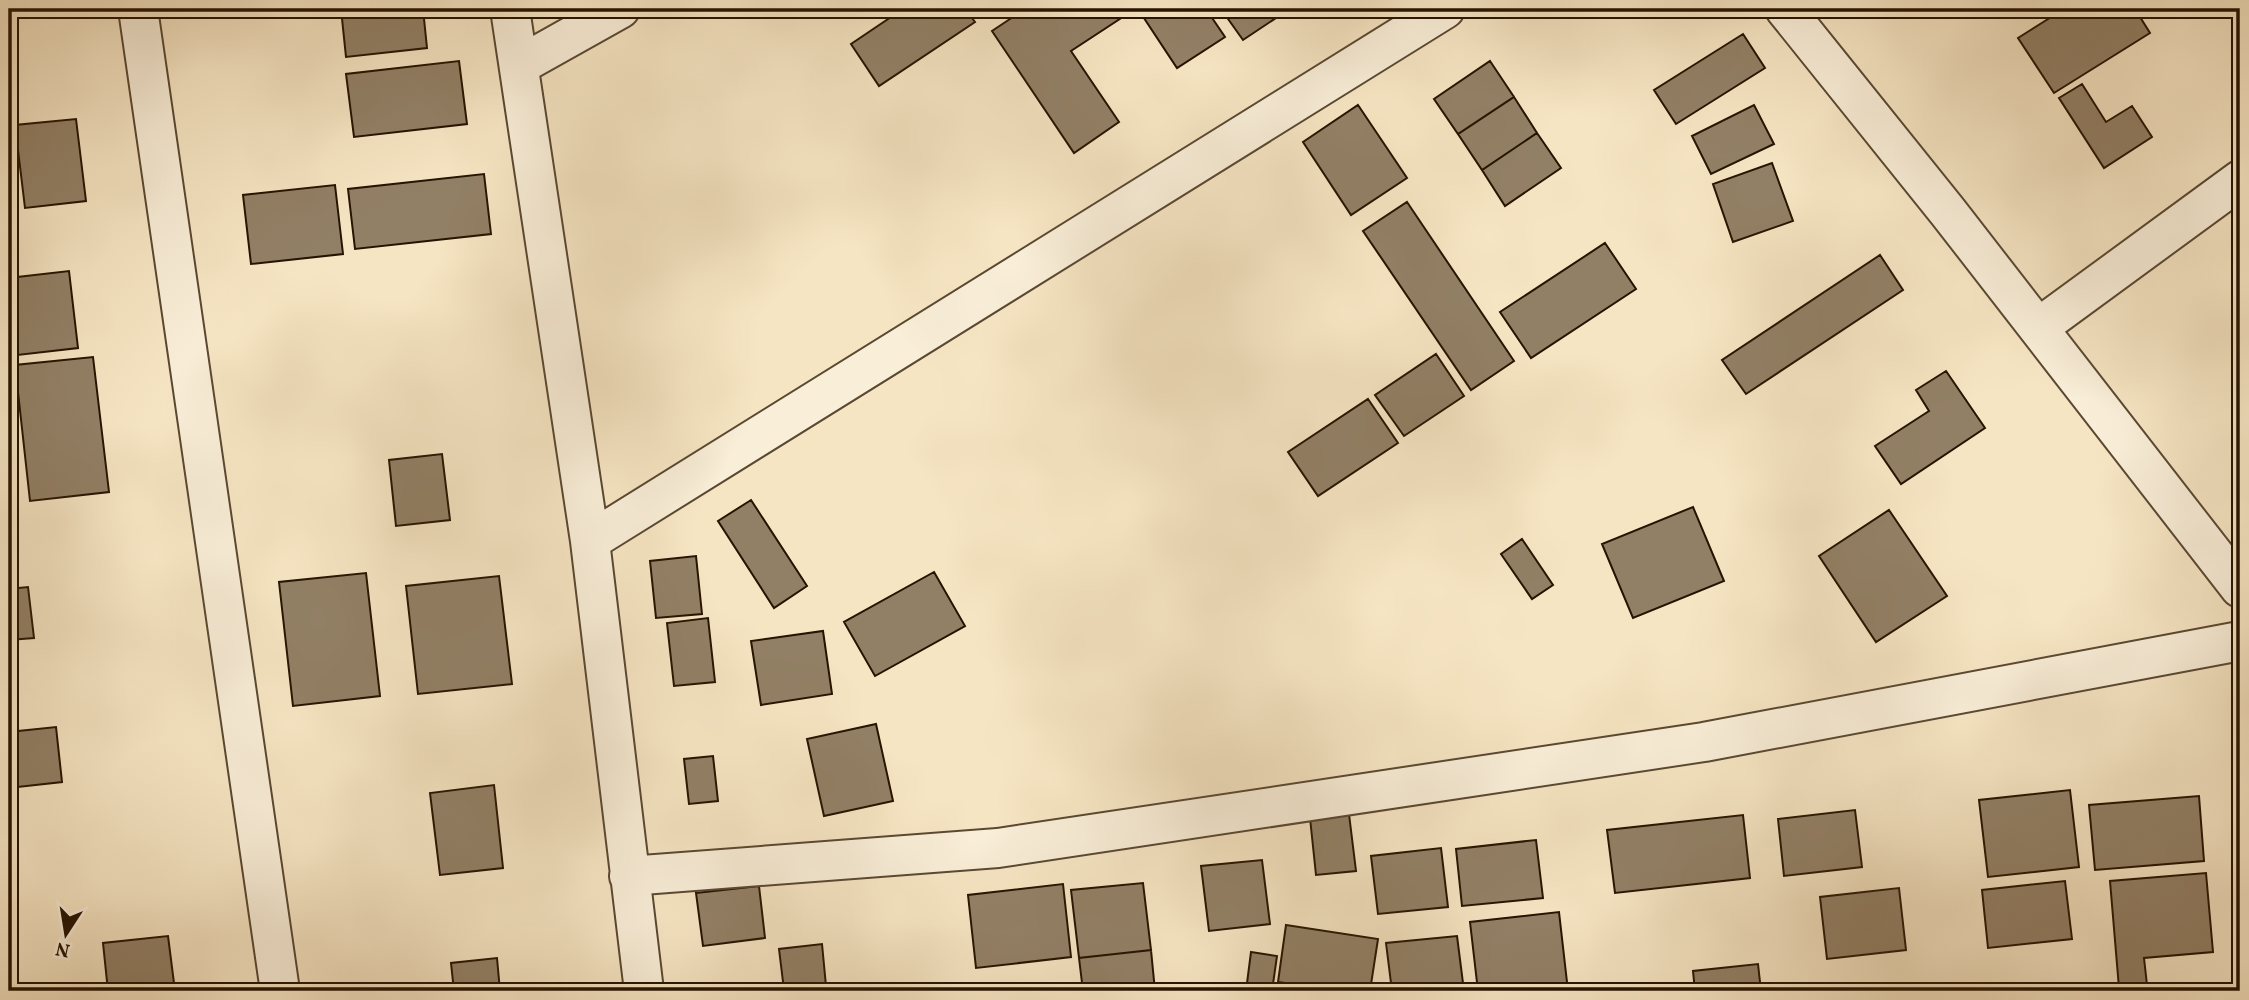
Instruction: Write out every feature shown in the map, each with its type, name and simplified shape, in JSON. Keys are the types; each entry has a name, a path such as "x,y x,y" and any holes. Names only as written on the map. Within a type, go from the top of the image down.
{"street":[{"path":"138,9 280,991"},
{"path":"510,9 590,541 644,991"},
{"path":"520,65 620,9"},
{"path":"590,541 1445,9"},
{"path":"1785,9 2240,588"},
{"path":"2038,328 2240,180"},
{"path":"629,876 1012,846 1704,742 2240,641"}],"building":[{"path":"341,9 423,9 427,48 346,57"},
{"path":"903,9 965,9 975,22 879,86 851,44"},
{"path":"1025,9 1135,9 1071,51 1119,122 1074,153 992,31"},
{"path":"1138,9 1206,9 1225,37 1177,68"},
{"path":"1221,9 1283,9 1285,12 1243,40"},
{"path":"2064,9 2135,9 2150,33 2054,93 2018,38"},
{"path":"1743,34 1765,68 1676,124 1654,90"},
{"path":"459,61 467,124 354,137 346,74"},
{"path":"1490,61 1514,97 1458,134 1434,99"},
{"path":"2082,84 2106,122 2132,106 2152,137 2104,168 2059,98"},
{"path":"1514,97 1537,133 1482,170 1458,134"},
{"path":"1358,105 1407,178 1351,215 1303,142"},
{"path":"1754,105 1774,144 1711,174 1692,136"},
{"path":"76,119 86,201 25,208 15,125"},
{"path":"1537,133 1561,168 1505,206 1482,170"},
{"path":"1772,163 1793,221 1733,242 1713,184"},
{"path":"484,174 491,234 355,249 348,189"},
{"path":"335,185 343,254 251,264 243,195"},
{"path":"1407,202 1514,361 1471,390 1363,231"},
{"path":"1605,243 1636,289 1531,358 1500,312"},
{"path":"1880,255 1903,290 1746,394 1722,360"},
{"path":"69,271 78,348 9,356 9,278"},
{"path":"1436,354 1464,396 1404,436 1375,395"},
{"path":"93,357 109,492 30,501 15,365"},
{"path":"1946,371 1985,428 1901,484 1875,446 1929,411 1916,390"},
{"path":"1368,399 1398,443 1318,496 1288,452"},
{"path":"9,453 14,499 9,500"},
{"path":"442,454 450,520 396,526 389,460"},
{"path":"751,500 807,586 774,608 718,521"},
{"path":"1693,507 1724,581 1633,618 1602,544"},
{"path":"1889,510 1947,596 1876,642 1819,556"},
{"path":"1522,539 1553,585 1532,599 1501,554"},
{"path":"696,556 702,614 656,618 650,561"},
{"path":"934,572 965,626 875,676 844,622"},
{"path":"366,573 380,696 293,706 279,582"},
{"path":"499,576 512,684 418,694 406,586"},
{"path":"28,587 34,638 9,640 9,589"},
{"path":"708,618 715,682 674,686 667,623"},
{"path":"823,631 832,694 761,705 751,641"},
{"path":"876,724 893,801 824,816 807,739"},
{"path":"56,727 62,782 9,788 9,732"},
{"path":"713,756 718,801 689,804 684,759"},
{"path":"494,785 503,868 440,875 430,793"},
{"path":"2070,790 2079,867 1988,877 1979,800"},
{"path":"12,794 17,840 9,841 9,795"},
{"path":"2199,796 2204,861 2095,870 2089,805"},
{"path":"1855,810 1862,867 1784,876 1778,819"},
{"path":"1349,814 1356,871 1316,875 1310,818"},
{"path":"1743,815 1750,878 1615,893 1607,830"},
{"path":"1536,840 1543,898 1462,906 1456,849"},
{"path":"1441,848 1448,907 1378,914 1371,856"},
{"path":"1262,860 1270,924 1209,931 1201,866"},
{"path":"2206,873 2213,952 2144,958 2147,985 2119,988 2110,881"},
{"path":"2065,881 2072,939 1988,948 1982,890"},
{"path":"1143,883 1151,950 1079,958 1071,890"},
{"path":"1063,884 1071,957 976,968 968,895"},
{"path":"759,886 765,938 703,946 696,893"},
{"path":"1899,888 1906,950 1827,959 1820,897"},
{"path":"1559,912 1568,991 1478,991 1470,922"},
{"path":"1286,925 1378,939 1370,991 1341,991 1278,982"},
{"path":"168,936 175,991 108,991 103,943"},
{"path":"1457,936 1464,991 1392,991 1386,943"},
{"path":"822,944 826,986 784,990 779,949"},
{"path":"1151,950 1155,991 1083,991 1079,958"},
{"path":"1251,952 1277,956 1272,991 1246,991"},
{"path":"497,958 500,991 454,991 451,963"},
{"path":"1758,964 1761,991 1695,991 1693,971"}]}
